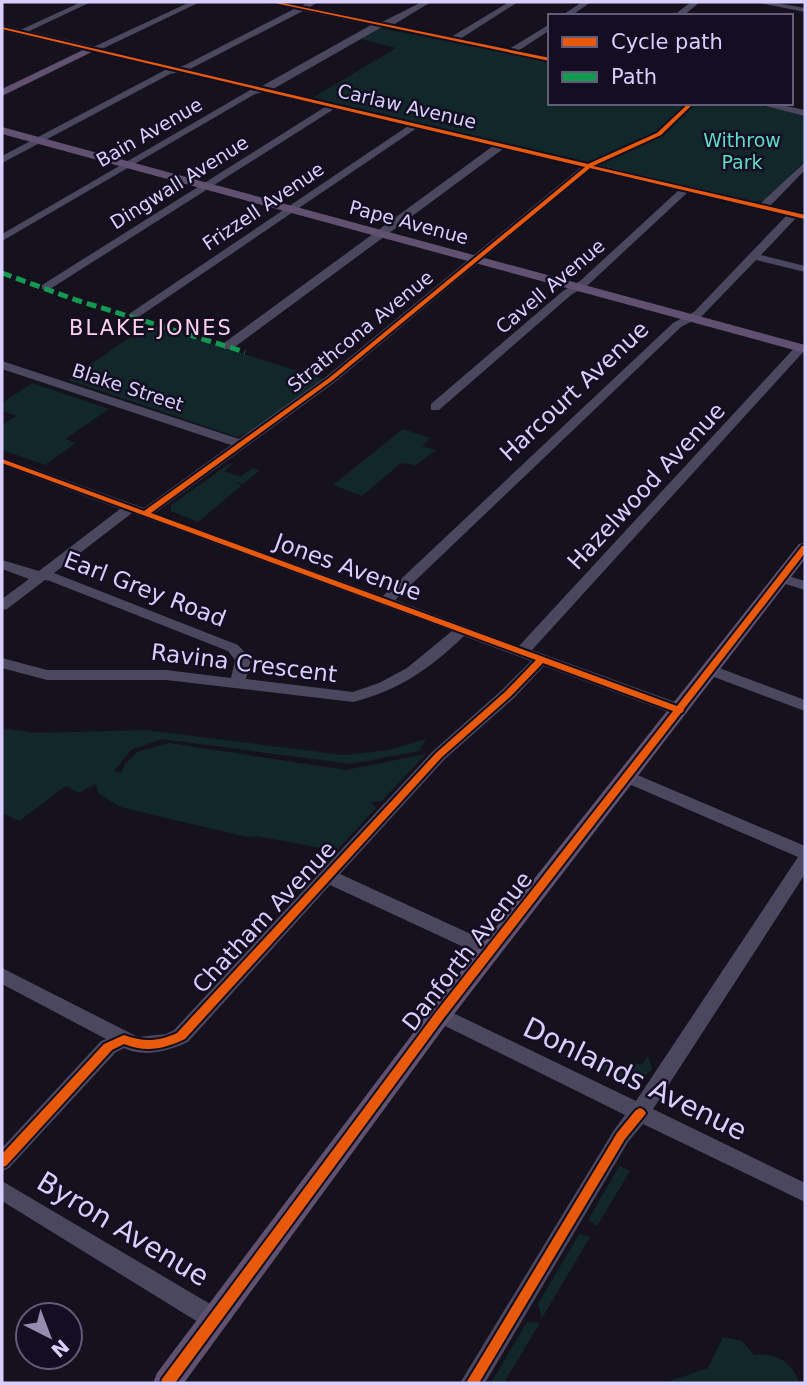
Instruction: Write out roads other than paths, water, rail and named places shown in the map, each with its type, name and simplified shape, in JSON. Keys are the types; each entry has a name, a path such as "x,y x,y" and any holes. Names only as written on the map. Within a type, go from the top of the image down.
{"main road":[{"name":"Carlaw Avenue","path":"3,29 93,49"},
{"path":"2,93 93,49"},
{"name":"Pape Avenue","path":"2,131 803,349"},
{"name":"Danforth Avenue","path":"167,1383 440,1015 805,548"}],"street":[{"path":"20,32 87,2"},
{"path":"93,49 197,2"},
{"path":"272,2 548,60"},
{"path":"2,160 314,2"},
{"name":"Bain Avenue","path":"2,238 259,89 269,87 427,2"},
{"path":"452,40 514,2"},
{"path":"568,14 587,2"},
{"path":"680,14 696,2"},
{"path":"758,2 805,10"},
{"path":"510,52 548,27"},
{"name":"Carlaw Avenue","path":"93,49 799,216"},
{"path":"770,105 803,110"},
{"name":"Dingwall Avenue","path":"46,287 331,107"},
{"name":"Frizzell Avenue","path":"133,316 414,126"},
{"path":"228,346 500,146"},
{"name":"Strathcona Avenue","path":"146,513 328,382 589,166"},
{"path":"763,207 805,166"},
{"name":"Cavell Avenue","path":"435,407 577,287 686,189"},
{"name":"Harcourt Avenue","path":"385,602 677,325 698,314 754,256 799,216"},
{"path":"754,256 805,269"},
{"name":"Hazelwood Avenue","path":"522,652 803,349"},
{"name":"Blake Street","path":"2,365 243,445"},
{"name":"Jones Avenue","path":"2,461 680,710"},
{"path":"2,606 130,508"},
{"name":"Earl Grey Road","path":"2,564 42,576 53,576 233,648 243,659 237,683"},
{"path":"781,578 805,586"},
{"name":"Ravina Crescent","path":"2,663 47,675 154,674 332,697 367,694 410,675 462,630"},
{"name":"Chatham Avenue","path":"124,1039 136,1045 149,1046 181,1036 439,755 508,694 542,659"},
{"path":"711,670 805,706"},
{"path":"628,777 805,853"},
{"path":"472,1383 621,1136 640,1113 805,860"},
{"path":"327,876 489,951"},
{"path":"2,975 124,1039"},
{"name":"Donlands Avenue","path":"440,1015 805,1193"},
{"path":"2,1162 108,1047 124,1039"},
{"name":"Byron Avenue","path":"2,1190 214,1319"}],"district":[{"name":"BLAKE-JONES","path":"151,328"}],"park label":[{"name":"Withrow Park","path":"742,151"}]}
